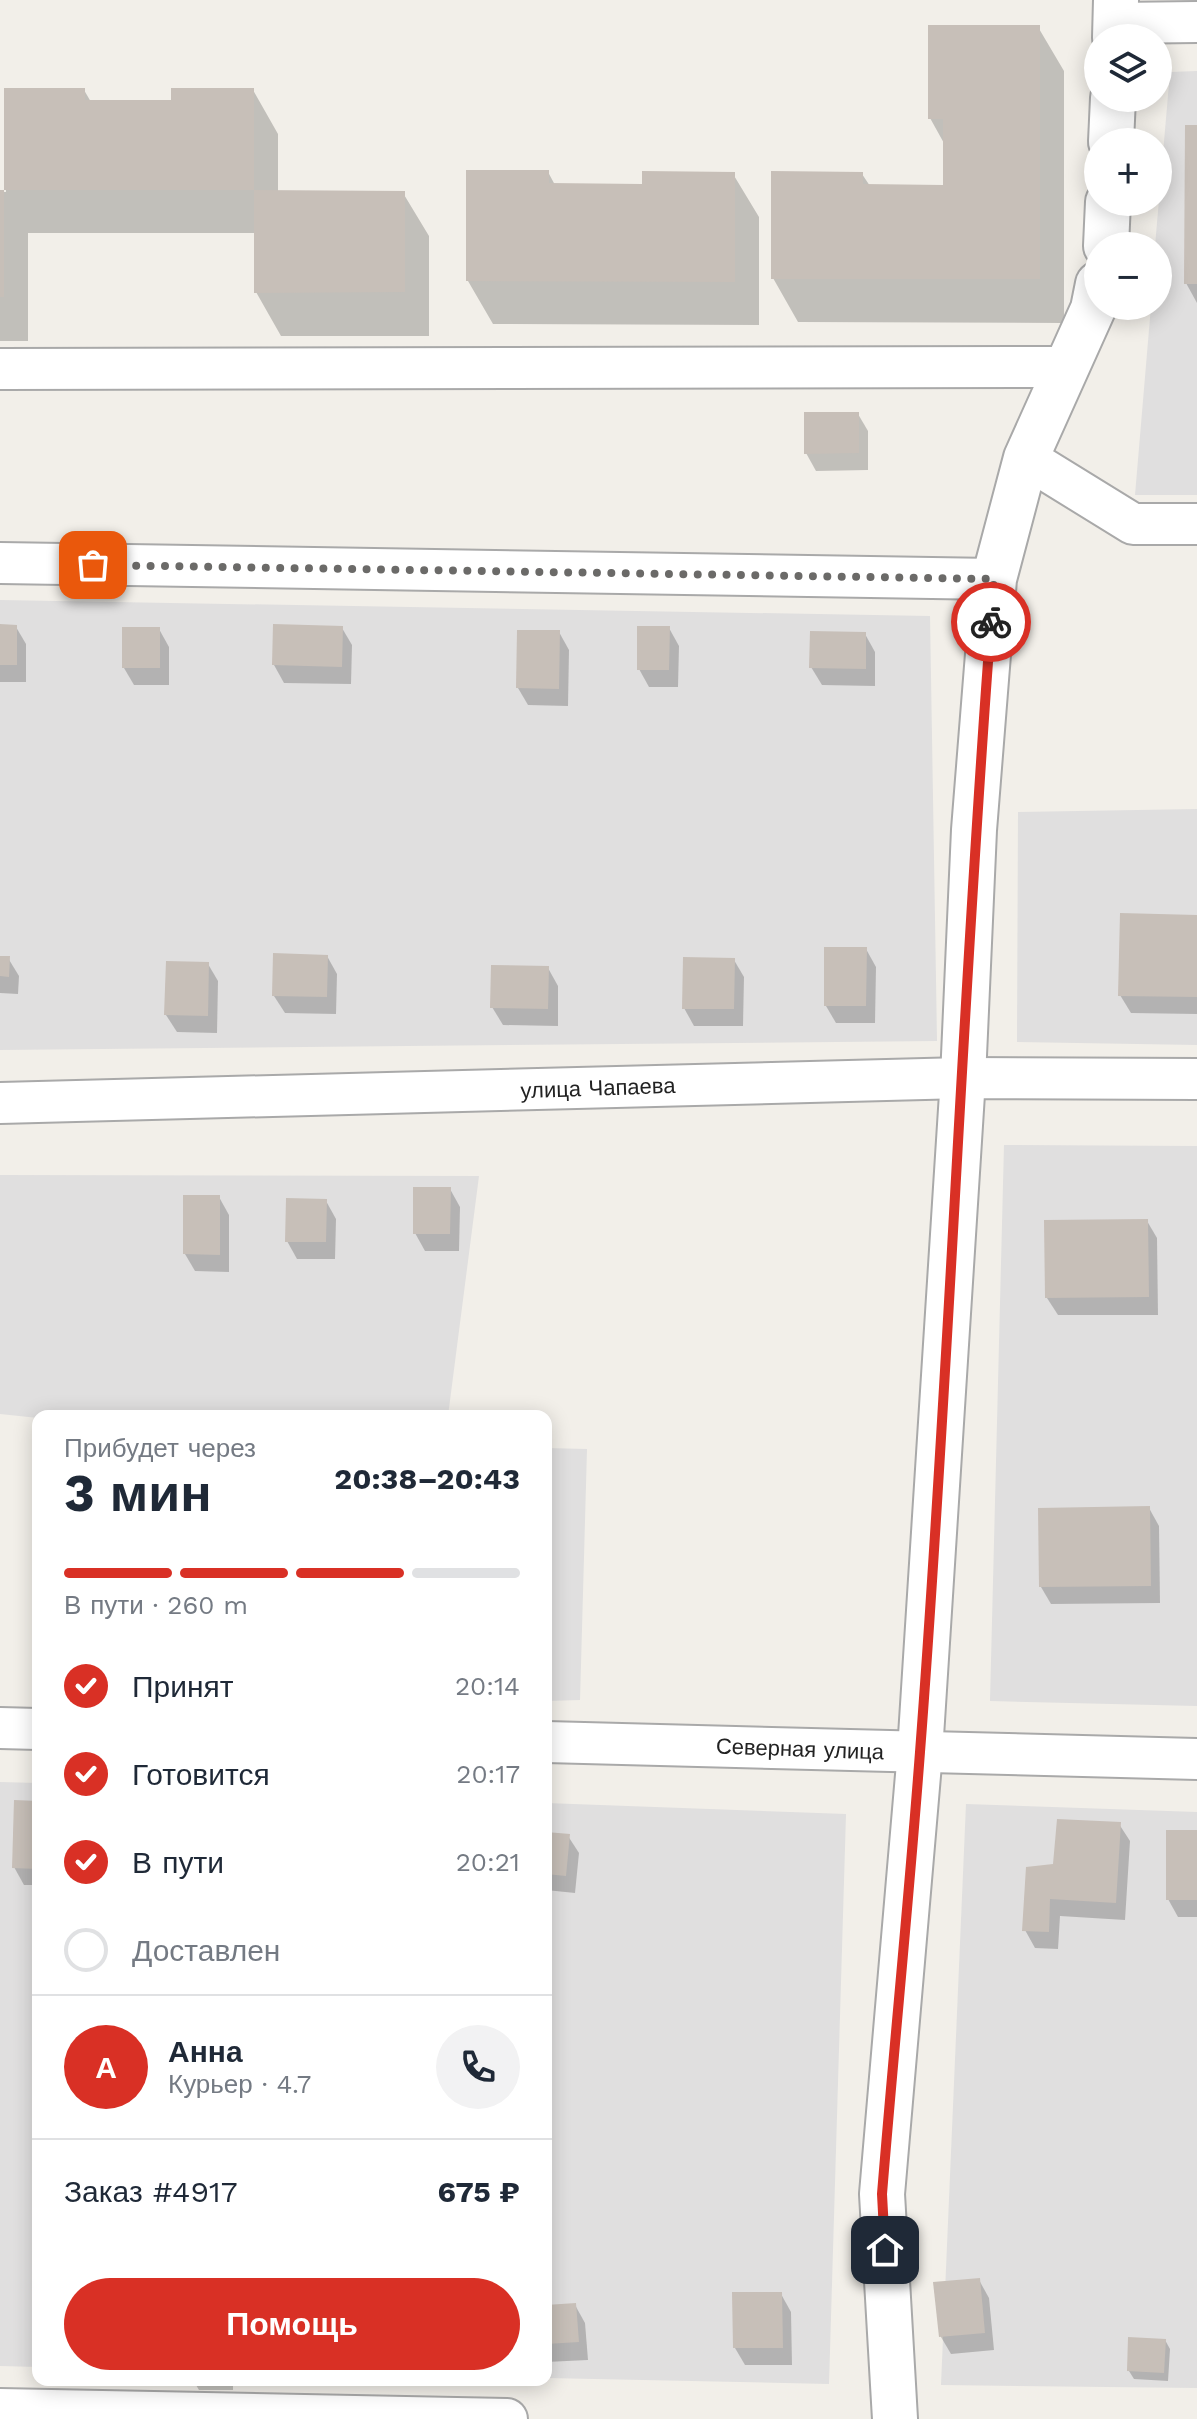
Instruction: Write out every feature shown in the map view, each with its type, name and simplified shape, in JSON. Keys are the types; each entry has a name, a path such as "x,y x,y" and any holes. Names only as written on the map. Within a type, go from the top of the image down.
{"street":[{"path":"1116,20 1197,22"},
{"path":"895,2419 882,2194 920,1752 963,1078 974,830 994,579 1026,458 1088,320"},
{"path":"0,369 1068,367"},
{"path":"1026,458 1133,524 1197,524"},
{"path":"0,563 994,579"},
{"name":"улица Чапаева","path":"0,1103 963,1078 1197,1079"},
{"path":"0,1728 32,1729"},
{"name":"Северная улица","path":"552,1742 1197,1759"},
{"path":"0,2409 507,2419"}],"shaded area":[{"path":"1197,71 1197,495 1135,495 1150,320 1172,320 1172,232 1156,232 1158,216 1172,216 1172,128 1165,128 1167,112 1172,112 1172,72"},
{"path":"0,600 930,616 937,1041 0,1050"},
{"path":"1197,809 1197,1045 1017,1042 1018,812"},
{"path":"1004,1145 1197,1146 1197,1706 990,1701"},
{"path":"0,1175 479,1176 449,1410 32,1410 32,1417 0,1414"},
{"path":"552,1448 587,1449 580,1700 552,1701"},
{"path":"0,1782 32,1783 32,2367 0,2366"},
{"path":"552,1803 846,1814 829,2384 552,2378"},
{"path":"966,1804 1197,1812 1197,2388 941,2385"}],"building":[{"path":"928,25 1040,25 1040,279 771,279 771,171 863,172 863,184 943,185 943,119 928,119"},
{"path":"4,88 85,88 85,100 171,100 171,88 254,88 254,190 4,190"},
{"path":"1185,125 1197,125 1197,284 1184,284"},
{"path":"466,170 549,170 549,183 642,184 642,171 735,172 735,282 466,281"},
{"path":"0,190 4,190 4,297 0,297"},
{"path":"254,190 405,191 405,292 254,293"},
{"path":"804,412 859,412 859,453 804,454"},
{"path":"0,624 17,625 17,665 0,665"},
{"path":"273,624 343,626 342,667 272,665"},
{"path":"637,626 670,626 669,670 637,670"},
{"path":"122,627 160,627 160,668 122,668"},
{"path":"517,630 560,630 559,689 516,688"},
{"path":"810,631 866,632 866,669 809,668"},
{"path":"1120,913 1197,915 1197,997 1118,996"},
{"path":"824,947 867,947 866,1006 824,1006"},
{"path":"273,953 328,955 327,997 272,996"},
{"path":"0,956 10,956 9,977 0,976"},
{"path":"683,957 735,958 734,1009 682,1009"},
{"path":"166,961 209,962 208,1016 164,1015"},
{"path":"491,965 549,966 548,1009 490,1008"},
{"path":"413,1187 451,1187 450,1234 413,1234"},
{"path":"183,1195 220,1195 220,1255 183,1254"},
{"path":"286,1198 327,1199 326,1242 285,1242"},
{"path":"1148,1219 1149,1297 1045,1298 1044,1220"},
{"path":"1150,1506 1151,1586 1039,1587 1038,1508"},
{"path":"14,1800 32,1801 32,1869 12,1868"},
{"path":"1057,1819 1121,1822 1116,1903 1050,1899 1049,1932 1022,1931 1026,1867 1053,1864"},
{"path":"1166,1830 1197,1830 1197,1900 1166,1900"},
{"path":"552,1832 570,1834 566,1876 552,1875"},
{"path":"980,2278 985,2333 939,2337 933,2282"},
{"path":"732,2292 782,2292 783,2348 733,2348"},
{"path":"576,2303 579,2342 552,2344 552,2305"},
{"path":"1128,2337 1166,2339 1164,2373 1127,2371"}],"way so far":[{"path":"93,565 994,579 991,622"}],"route":[{"path":"885,2250 882,2194 920,1752 963,1078 974,830 991,622"}]}
